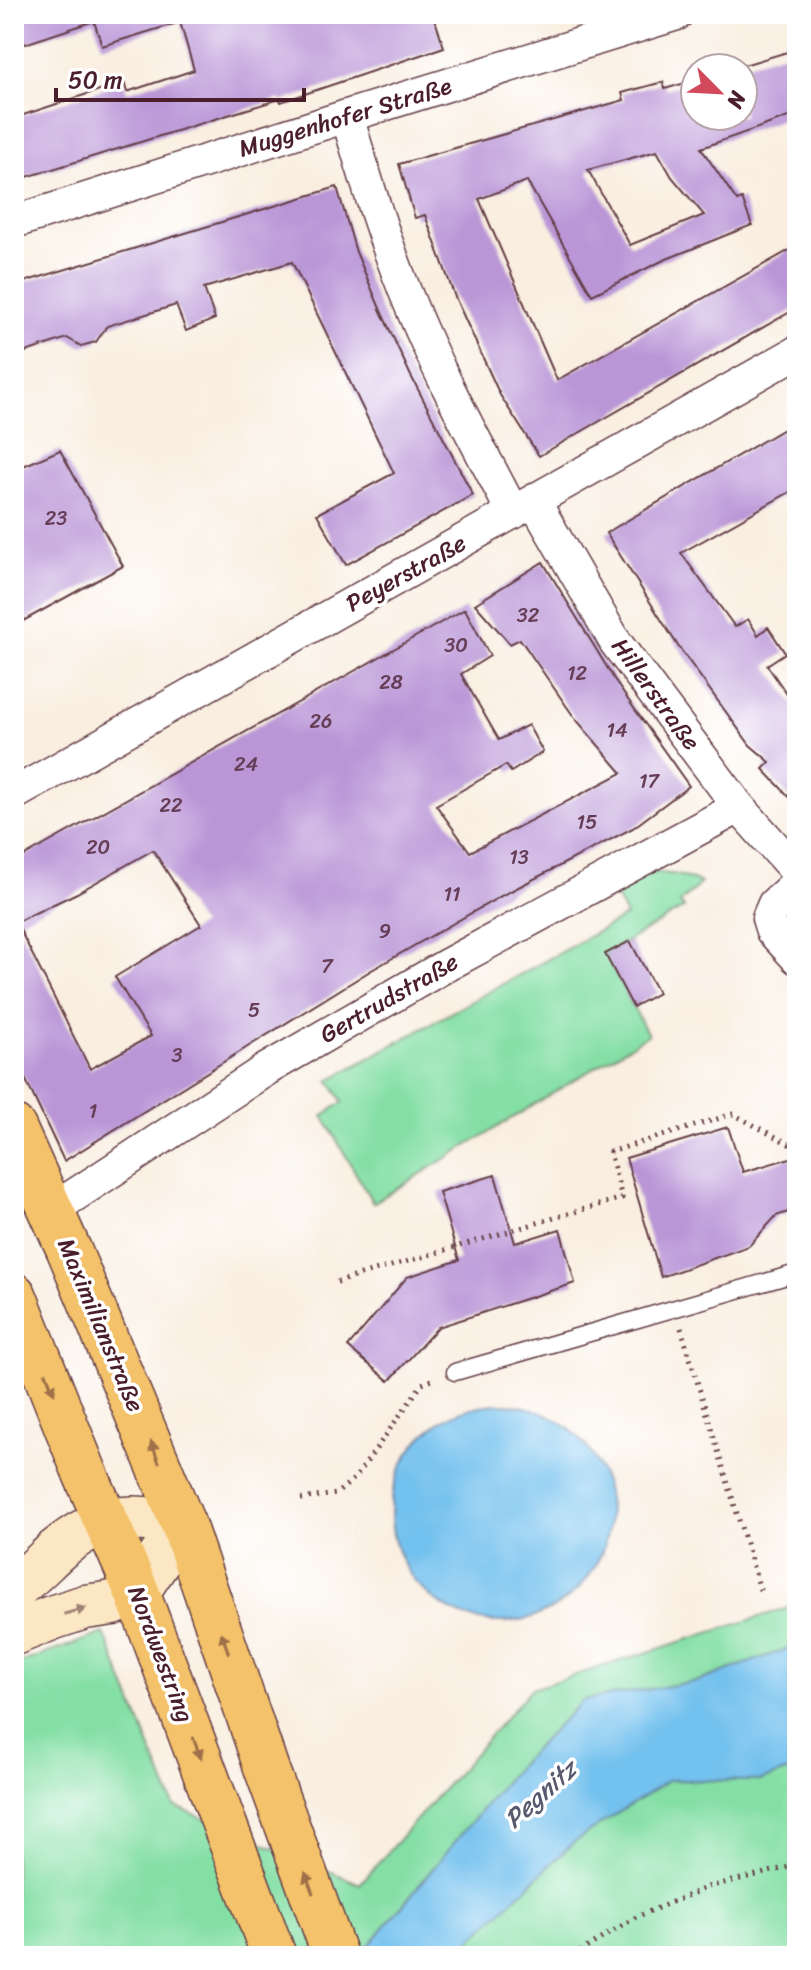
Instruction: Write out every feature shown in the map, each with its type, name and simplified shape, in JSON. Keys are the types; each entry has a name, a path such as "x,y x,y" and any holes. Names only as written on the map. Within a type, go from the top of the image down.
{"main road":[{"name":"Maximilianstraße","path":"14,1128 52,1210 183,1524"},
{"path":"14,1295 106,1520"},
{"name":"Nordwestring","path":"106,1520 214,1790 274,1956"},
{"path":"183,1524 267,1770 335,1956"}],"street":[{"name":"Muggenhofer Straße","path":"14,222 677,14"},
{"name":"Hillerstraße","path":"347,116 387,246 432,355 524,507 616,643 739,807 797,872"},
{"name":"Peyerstraße","path":"14,794 797,352"},
{"name":"Gertrudstraße","path":"52,1210 267,1069 445,966 739,807"},
{"path":"797,883 774,904 768,918 772,931 797,958"},
{"path":"14,1588 57,1550 106,1520 132,1518 183,1524 137,1592 113,1603 85,1607 14,1633"}],"lane":[{"path":"455,1372 797,1273"}],"path":[{"path":"337,1282 622,1198 610,1152 733,1114 789,1144 797,1142"},
{"path":"675,1308 761,1593"},
{"path":"301,1499 336,1494 356,1477 422,1384 455,1372"},
{"path":"573,1956 636,1917 708,1887 797,1865"}],"green space":[{"path":"646,871 678,875 701,883 680,903 684,908 605,954 648,1035 373,1203 323,1116 343,1102 329,1080 626,916 613,891"},
{"path":"797,1605 797,1956 14,1956 14,1665 104,1633 174,1806 360,1884 531,1689"}],"water":[{"path":"500,1404 542,1412 561,1422 577,1436 591,1452 601,1471 609,1513 601,1555 591,1574 577,1590 561,1604 542,1614 500,1622 458,1614 439,1604 423,1590 409,1574 399,1555 391,1513 399,1471 409,1452 423,1436 439,1422 458,1412"},
{"name":"Pegnitz","path":"797,1645 797,1768 760,1781 669,1780 575,1841 454,1956 358,1956 516,1768 583,1700 699,1681"}],"building":[{"path":"14,14 433,14 444,47 281,102 280,99 14,181 14,118 124,82 127,92 194,70 180,22 102,46 94,21 22,45"},
{"path":"797,49 797,114 759,127 759,60"},
{"path":"663,82 665,89 679,85 679,132 746,132 701,148 737,201 742,199 752,225 664,260 592,295 527,181 479,199 557,380 797,246 797,308 539,456 500,395 455,297 425,215 415,218 399,164 624,100 622,93","holes":["657,151 672,177 704,215 630,245 588,170"]},
{"path":"337,187 356,252 381,311 473,495 346,565 317,514 394,473 292,262 204,288 215,319 186,331 176,305 107,326 96,342 81,346 67,338 14,356 14,285"},
{"path":"797,421 797,488 681,553 735,627 748,619 758,635 768,627 785,653 767,665 797,709 797,805 763,769 770,762 750,745 678,646 606,533"},
{"path":"60,450 123,566 14,626 14,470"},
{"path":"543,562 619,687 689,786 633,828 503,895 370,971 64,1161 14,1055 14,862 465,609 490,656 461,674 499,740 528,725 543,752 511,772 506,765 436,805 470,852 622,773 574,717 520,639 510,644 475,604","holes":["153,850 201,925 115,977 151,1036 90,1069 16,922 77,893"]},
{"path":"630,941 658,993 633,1007 605,954"},
{"path":"728,1127 743,1172 797,1156 797,1209 776,1216 749,1246 661,1277 626,1158"},
{"path":"495,1175 515,1243 560,1229 575,1283 438,1327 389,1381 348,1347 407,1277 459,1260 439,1192"}]}
